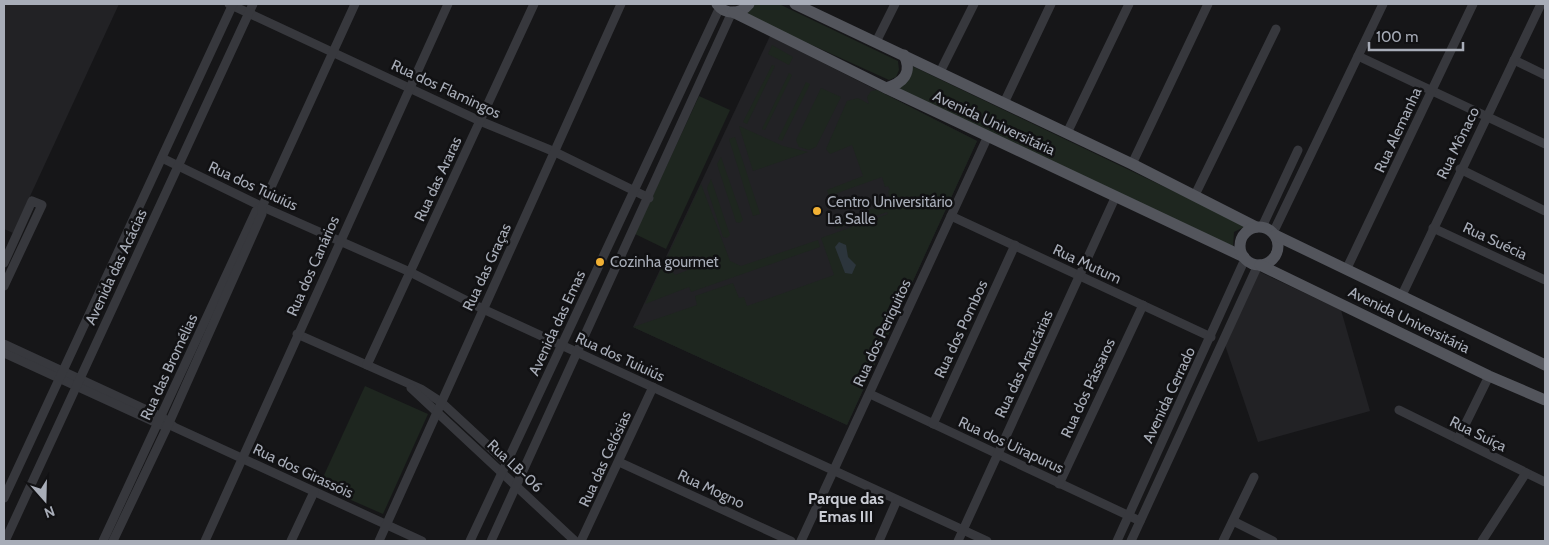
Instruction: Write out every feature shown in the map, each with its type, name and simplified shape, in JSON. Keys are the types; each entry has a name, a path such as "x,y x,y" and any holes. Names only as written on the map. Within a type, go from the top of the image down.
{"main road":[{"path":"732,12 741,10 749,4"},
{"name":"Avenida Universitária","path":"795,4 815,8 876,42 1004,102 1259,227"},
{"name":"Avenida Universitária","path":"717,5 1115,198 1245,258"},
{"path":"886,88 897,85 904,79 908,68 904,55"},
{"path":"1259,227 1274,234 1278,248 1276,254 1268,263 1259,265 1245,258 1240,248 1242,236 1246,231 1259,227"},
{"name":"Avenida Universitária","path":"1274,234 1545,365"},
{"name":"Avenida Universitária","path":"1259,265 1488,376 1545,400"}],"street":[{"name":"Rua dos Flamingos","path":"232,4 251,8 333,52 480,121 555,152 649,198"},
{"name":"Avenida das Acácias","path":"4,498 232,4"},
{"name":"Rua das Bromélias","path":"113,541 170,425 262,214 262,207 355,4"},
{"name":"Rua dos Canários","path":"205,541 339,240 448,4"},
{"name":"Rua das Araras","path":"367,365 534,4"},
{"name":"Rua das Graças","path":"379,541 621,4"},
{"path":"876,42 895,4"},
{"path":"940,72 974,4"},
{"path":"1004,102 1052,4"},
{"path":"1068,133 1130,4"},
{"path":"1132,164 1208,4"},
{"path":"1274,234 1383,4"},
{"name":"Rua Alemanha","path":"1347,268 1473,4"},
{"name":"Rua Mônaco","path":"1402,295 1460,169 1541,4"},
{"name":"Avenida das Emas","path":"470,541 504,474 717,5"},
{"name":"Avenida das Acácias","path":"5,541 251,8"},
{"name":"Avenida das Emas","path":"491,541 649,198 732,12"},
{"path":"1194,194 1276,29"},
{"path":"1358,56 1545,144"},
{"path":"1514,60 1545,75"},
{"name":"Rua dos Periquitos","path":"801,541 988,136"},
{"path":"1259,227 1298,150"},
{"name":"Rua dos Tuiuiús","path":"162,158 262,207 410,272 562,346 987,541"},
{"path":"1460,169 1545,211"},
{"name":"Rua das Araucárias","path":"958,541 996,455 1081,276 1115,198"},
{"path":"4,263 32,201 42,205 4,286"},
{"name":"Rua das Bromélias","path":"103,541 256,211 262,207"},
{"name":"Rua Mutum","path":"951,216 1211,337"},
{"name":"Rua Suécia","path":"1433,228 1545,280"},
{"name":"Rua dos Pombos","path":"933,424 1015,245"},
{"name":"Avenida Cerrado","path":"1117,541 1211,337 1245,258"},
{"name":"Avenida Cerrado","path":"1131,541 1259,265"},
{"name":"Rua dos Pássaros","path":"1059,484 1143,305"},
{"name":"Rua LB-06","path":"297,334 421,389 441,402 508,464"},
{"name":"Rua dos Girassóis","path":"4,344 61,375 422,541"},
{"name":"Rua dos Girassóis","path":"4,353 61,375"},
{"path":"1458,439 1488,376"},
{"name":"Rua LB-06","path":"403,382 575,541"},
{"name":"Rua das Celósias","path":"581,541 653,388"},
{"name":"Rua dos Uirapurus","path":"870,394 996,455 1140,521"},
{"name":"Rua Suíça","path":"1399,410 1545,482"},
{"name":"Rua Mogno","path":"619,462 791,541"},
{"path":"1482,541 1526,473"},
{"path":"1223,541 1254,477"},
{"path":"291,541 314,492"},
{"path":"879,541 897,500"},
{"path":"1233,521 1273,541"}],"shaded area":[{"path":"4,4 119,4 13,233 4,229"},
{"path":"755,4 779,4 898,61 899,70 896,77 889,80 746,15"},
{"name":"Centro Universitário La Salle","path":"770,36 977,141 847,425 633,327"},
{"path":"772,45 793,57 789,65 768,54"},
{"path":"772,65 775,66 747,124 743,122"},
{"path":"910,65 1246,226 1234,232 1233,247 896,88"},
{"path":"789,73 792,75 765,130 762,129"},
{"path":"806,82 810,84 782,141 778,139"},
{"path":"821,88 841,97 816,147 809,150 799,147 796,140"},
{"path":"877,90 977,141 847,425 633,327 697,305 695,296 733,283 739,298 744,297 747,306 834,275 821,238 888,214 887,212 836,229 834,223 891,202 888,191 890,190 888,186 885,187 882,177 829,196 827,190 863,176 852,145 830,154 826,149 847,101 858,98 869,104 867,97 871,91"},
{"path":"699,96 730,110 666,249 635,234"},
{"path":"739,126 783,146 808,152 753,171"},
{"path":"735,137 760,214 753,216 729,139"},
{"path":"721,157 743,220 740,223 736,222 717,164"},
{"path":"711,179 730,235 727,238 723,237 707,188"},
{"path":"701,184 730,261 741,266 818,240 820,247 691,292 689,287 645,304 662,267 669,267 663,266","holes":["694,258 696,267 675,275 670,268"]},
{"path":"839,242 846,245 848,257 856,265 852,274 845,273 835,247"},
{"path":"1258,271 1341,310 1370,411 1258,442 1224,342"},
{"path":"365,386 428,414 383,514 319,486"}],"place":[{"name":"Centro Universitário La Salle","path":"817,211"},
{"name":"Cozinha gourmet","path":"600,262"}],"district":[{"name":"Parque das Emas III","path":"846,507"}]}
